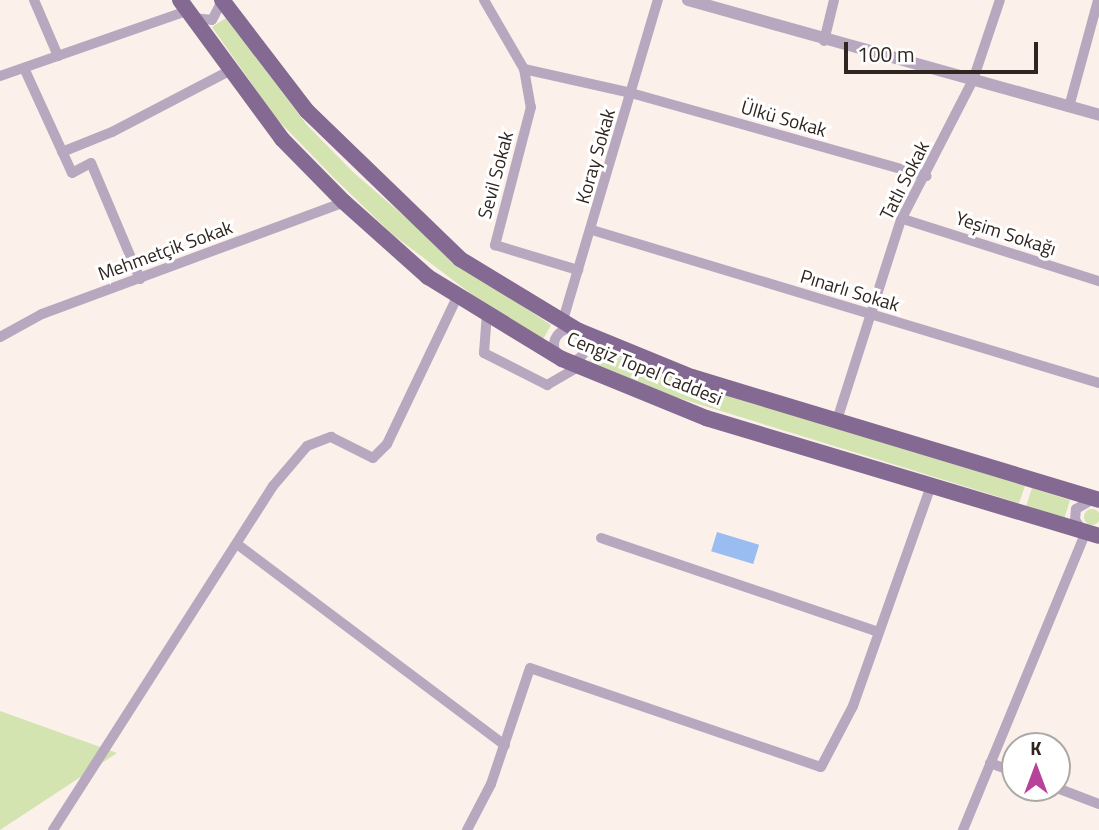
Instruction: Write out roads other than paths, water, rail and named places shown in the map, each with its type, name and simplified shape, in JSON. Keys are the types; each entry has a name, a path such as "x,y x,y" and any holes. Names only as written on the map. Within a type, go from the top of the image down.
{"main road":[{"name":"Cengiz Topel Caddesi","path":"222,0 307,111 460,259 579,331 692,377 1097,500"},
{"name":"Cengiz Topel Caddesi","path":"185,4 229,71 282,139 344,201 428,277 562,359 706,418 1095,533"}],"street":[{"path":"34,0 58,56"},
{"path":"0,76 58,56 185,4 201,21 212,20 220,12 222,0"},
{"path":"484,0 524,69"},
{"name":"Koray Sokak","path":"563,320 592,230 658,0"},
{"path":"688,0 824,41 1099,115"},
{"path":"824,41 834,0"},
{"name":"Tatlı Sokak","path":"837,420 869,314 903,219 973,80 1000,0"},
{"path":"1069,107 1098,0"},
{"path":"24,68 72,173 91,163 139,279"},
{"name":"Ülkü Sokak","path":"524,69 631,93 927,176"},
{"name":"Sevil Sokak","path":"524,69 531,107 495,245 578,270"},
{"path":"62,152 112,132 229,71"},
{"name":"Mehmetçik Sokak","path":"0,337 43,314 344,201"},
{"name":"Yeşim Sokağı","path":"903,219 1099,281"},
{"name":"Pınarlı Sokak","path":"592,230 1099,383"},
{"path":"52,830 274,486 307,446 331,437 373,458 387,444 458,295"},
{"path":"487,313 485,353 547,385 578,367"},
{"path":"568,329 579,331 587,344 584,354 577,360 562,359 555,350 555,339 568,329"},
{"path":"467,830 505,745 530,668 821,767 853,706 931,486"},
{"path":"963,830 990,763 1095,533 1077,525 1075,514 1084,501 1097,500"},
{"path":"601,538 879,632"},
{"path":"237,544 505,745"},
{"path":"990,763 1001,767"},
{"path":"1071,793 1099,803"}],"water":[{"path":"717,532 759,545 753,564 711,551"}]}
